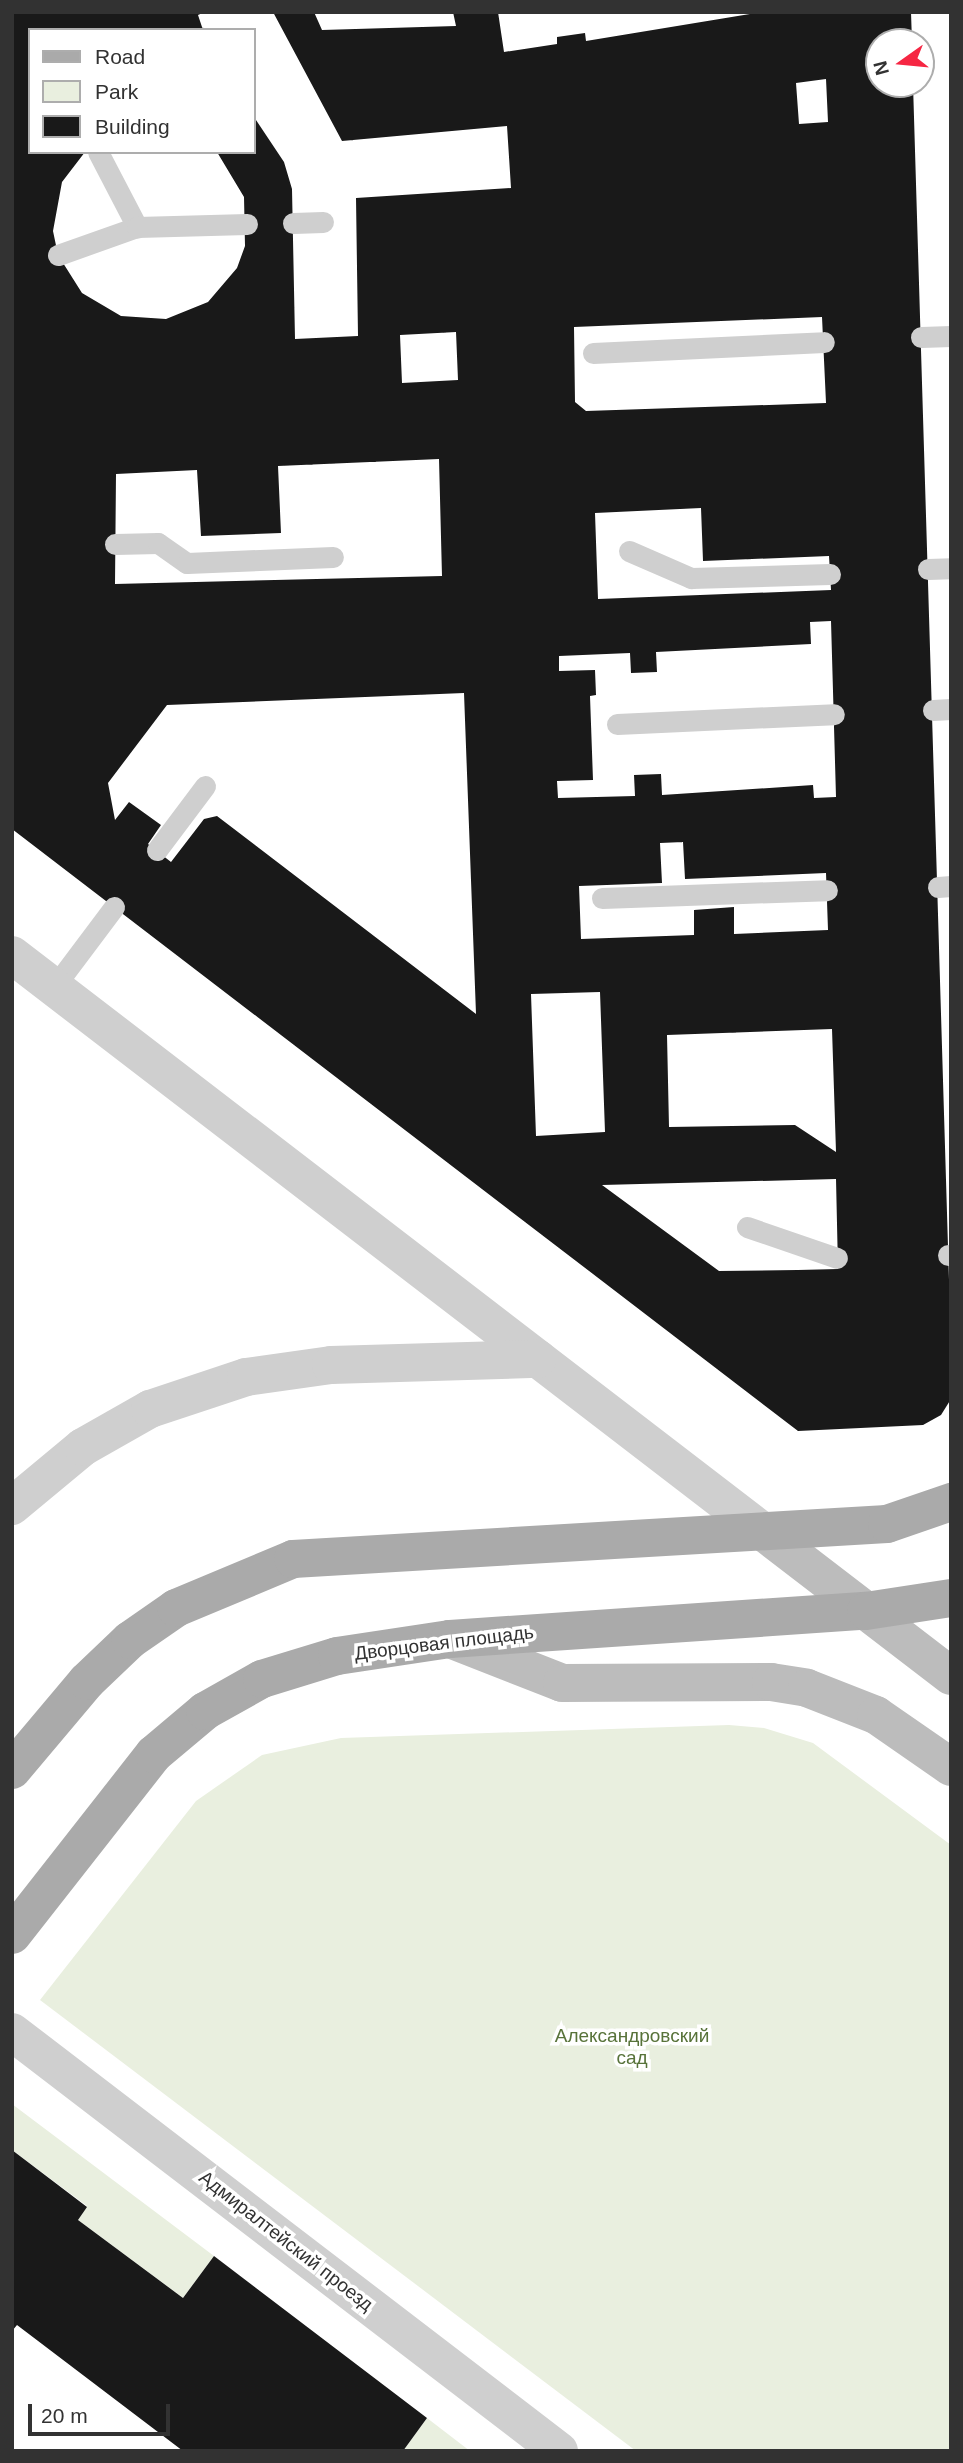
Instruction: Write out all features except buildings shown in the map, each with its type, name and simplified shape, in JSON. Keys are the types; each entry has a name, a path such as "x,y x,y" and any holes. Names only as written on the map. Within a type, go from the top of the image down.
{"main road":[{"path":"12,1770 56,1716 130,1640 200,1596 293,1559 766,1534 900,1522 951,1502"},
{"path":"766,1534 951,1676"},
{"name":"Дворцовая площадь","path":"12,1935 154,1754 205,1711 293,1668 380,1647 450,1639 866,1611 951,1598"},
{"path":"450,1639 562,1683 771,1682 807,1688 876,1715 951,1766"}],"street":[{"path":"12,955 766,1534"},
{"path":"12,1506 83,1447 150,1409 246,1377 331,1365 538,1359"},
{"name":"Адмиралтейский проезд","path":"12,2032 558,2451"}],"lane":[{"path":"99,154 137,227"},
{"path":"293,223 323,222"},
{"path":"58,255 137,227 247,224"},
{"path":"921,337 951,336"},
{"path":"593,353 824,342"},
{"path":"115,544 158,543 187,563 333,557"},
{"path":"629,551 691,578 830,574"},
{"path":"928,569 951,568"},
{"path":"617,724 834,714"},
{"path":"157,850 205,786"},
{"path":"601,898 827,890"},
{"path":"54,987 114,907"},
{"path":"747,1227 837,1258"}],"green space":[{"name":"Александровский сад","path":"729,1725 764,1728 813,1743 951,1845 951,2451 636,2451 40,2000 196,1801 262,1755 341,1738"},
{"path":"12,2104 214,2256 183,2298 78,2220 87,2206 12,2150"},
{"path":"427,2418 470,2451 403,2451"}]}
